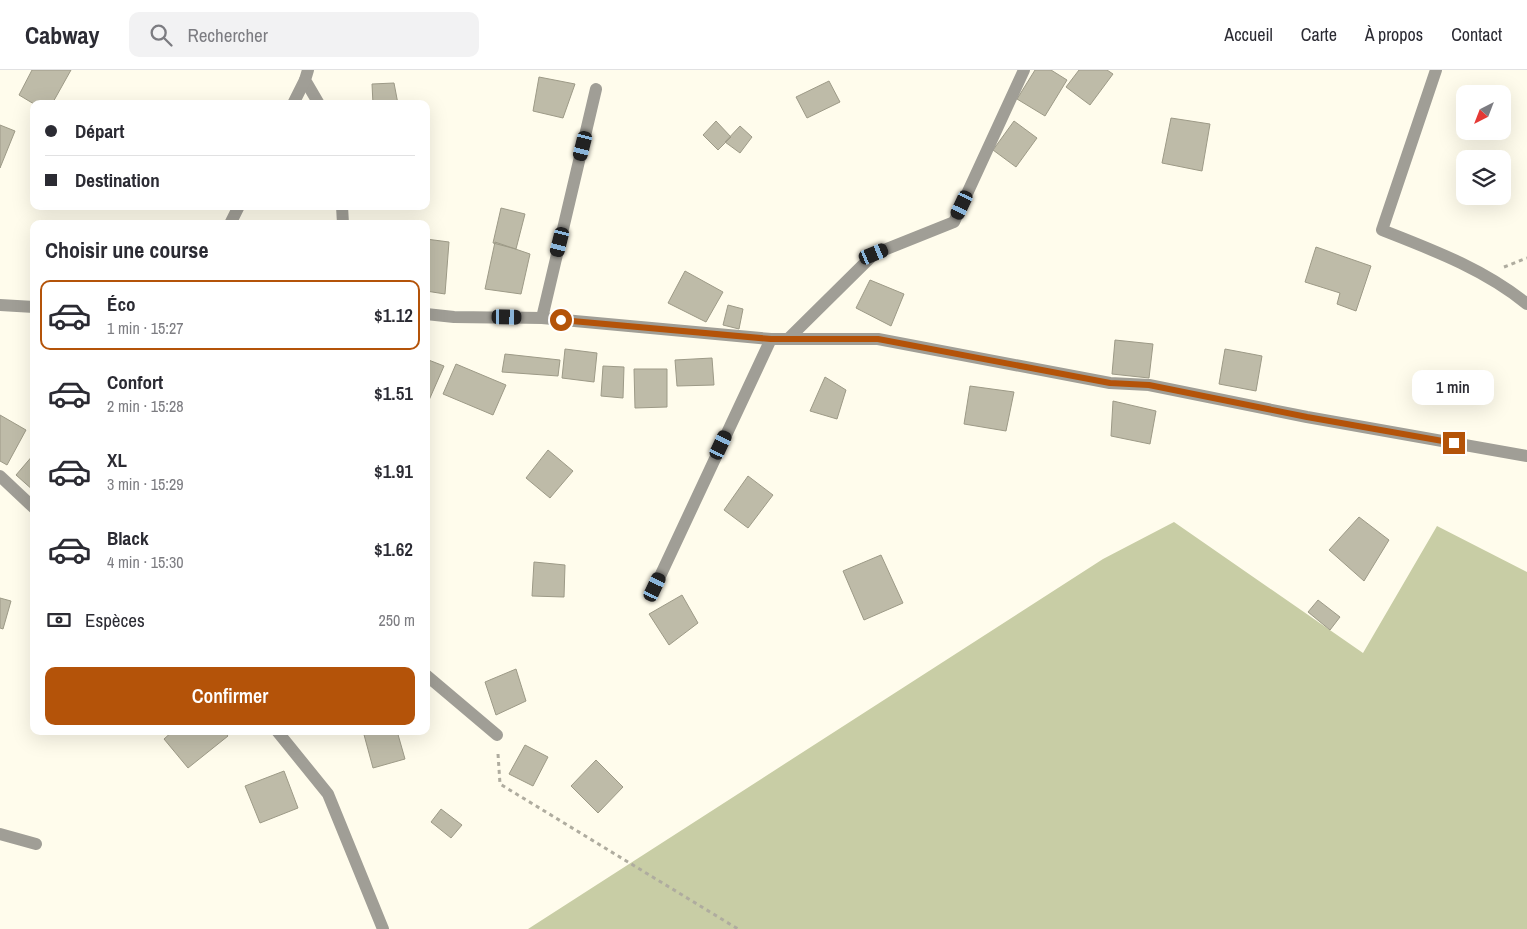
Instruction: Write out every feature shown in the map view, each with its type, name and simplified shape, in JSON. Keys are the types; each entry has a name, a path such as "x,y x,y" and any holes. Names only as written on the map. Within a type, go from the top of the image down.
{"street":[{"path":"788,339 874,254 954,222 1024,70"},
{"path":"1436,70 1382,230 1450,257 1509,289 1527,304"},
{"path":"295,100 306,75"},
{"path":"306,75 317,100"},
{"path":"542,318 596,89"},
{"path":"0,305 30,307"},
{"path":"430,314 542,318 771,339 878,339 1110,383 1149,385 1307,417 1527,456"},
{"path":"655,587 771,339"},
{"path":"0,476 30,504"},
{"path":"430,678 497,735"},
{"path":"280,735 328,794 383,929"},
{"path":"0,834 36,844"}],"path":[{"path":"497,735 500,784 738,929"}],"green space":[{"path":"1174,522 1363,653 1437,526 1527,572 1527,929 528,929 1103,559"}],"building":[{"path":"32,70 71,70 54,100 30,100 30,102 19,95"},
{"path":"1035,70 1051,70 1067,80 1045,116 1017,99"},
{"path":"1079,70 1107,70 1113,74 1090,105 1066,87"},
{"path":"539,77 575,84 563,118 533,111"},
{"path":"829,81 840,102 807,118 796,97"},
{"path":"394,83 397,100 373,100 372,84"},
{"path":"1171,118 1210,124 1202,171 1162,163"},
{"path":"716,121 731,137 718,150 703,135"},
{"path":"1014,121 1037,138 1016,167 993,150"},
{"path":"0,125 15,131 0,168"},
{"path":"740,126 752,137 740,153 725,142"},
{"path":"501,208 525,214 516,249 493,243"},
{"path":"430,240 449,242 445,294 430,292"},
{"path":"495,242 530,254 521,294 485,289"},
{"path":"1316,247 1371,266 1356,311 1337,304 1340,293 1305,282"},
{"path":"685,271 723,292 706,322 668,303"},
{"path":"870,280 904,294 891,326 856,308"},
{"path":"728,305 743,309 739,329 723,325"},
{"path":"1115,340 1153,344 1149,378 1112,374"},
{"path":"565,349 597,353 594,382 562,378"},
{"path":"1225,349 1262,356 1256,391 1219,384"},
{"path":"505,354 560,360 558,376 502,372"},
{"path":"712,358 714,385 677,386 675,360"},
{"path":"430,361 444,366 430,398"},
{"path":"456,364 506,385 493,415 443,394"},
{"path":"603,366 624,367 623,398 601,396"},
{"path":"634,369 667,369 667,407 635,408"},
{"path":"825,377 846,390 837,419 810,411"},
{"path":"970,386 1014,392 1006,431 964,424"},
{"path":"1113,401 1156,411 1150,444 1111,436"},
{"path":"0,415 26,430 7,465 0,461"},
{"path":"548,450 573,471 550,498 526,478"},
{"path":"30,459 30,487 16,475"},
{"path":"748,476 773,495 748,528 724,510"},
{"path":"1359,517 1389,540 1364,581 1329,550"},
{"path":"881,555 903,603 864,620 843,571"},
{"path":"534,562 565,565 564,597 532,596"},
{"path":"682,595 698,623 669,645 649,614"},
{"path":"0,598 11,601 3,629 0,628"},
{"path":"1318,600 1340,617 1330,630 1308,612"},
{"path":"516,669 526,701 496,715 485,682"},
{"path":"168,735 228,736 188,768 164,739"},
{"path":"364,735 398,735 405,759 373,768"},
{"path":"525,745 548,757 533,786 509,774"},
{"path":"596,760 623,787 598,813 571,786"},
{"path":"284,771 298,808 260,823 245,786"},
{"path":"441,809 462,825 451,838 431,822"}],"route":[{"path":"561,320 771,339 878,339 1110,383 1149,385 1307,417 1454,443"}]}
